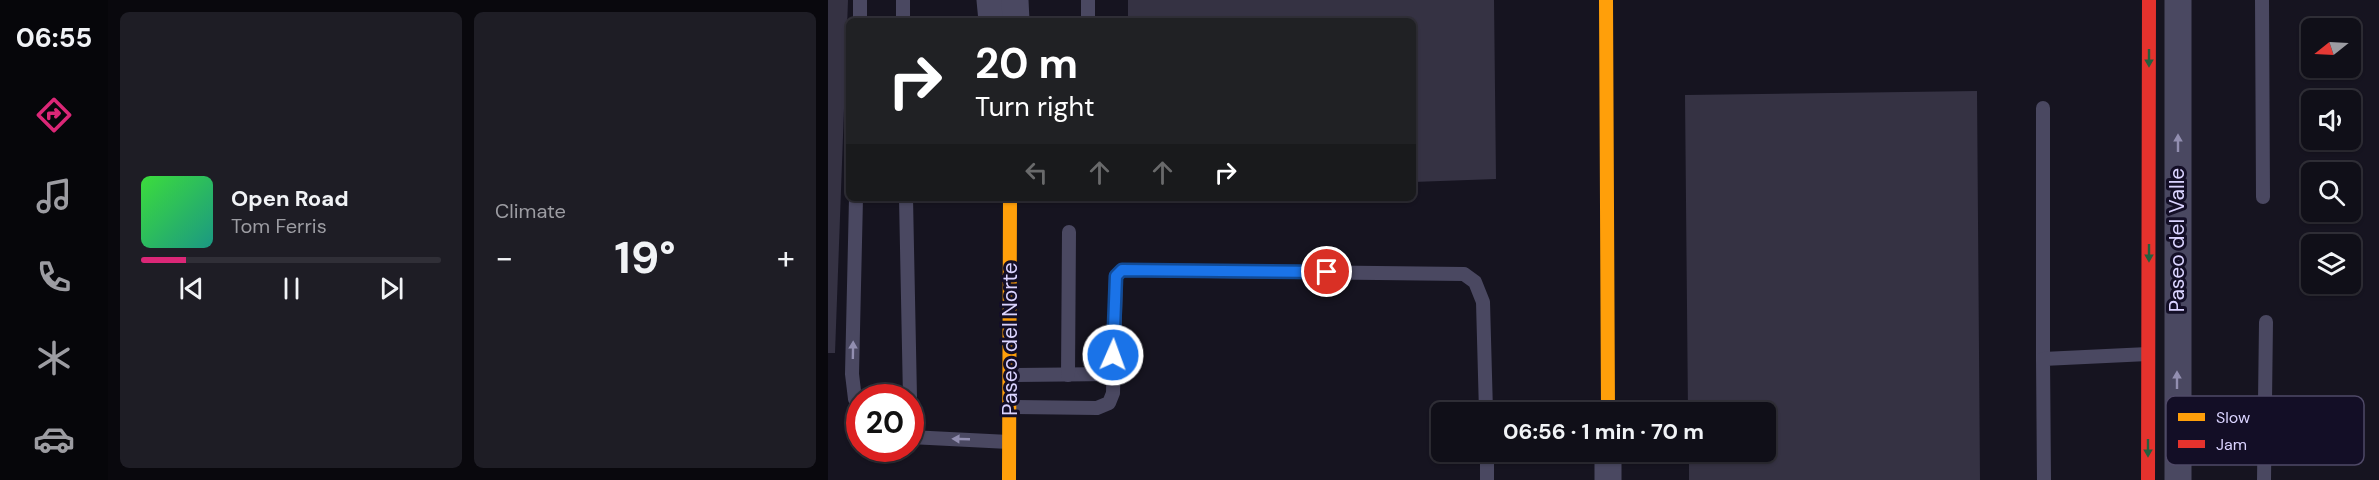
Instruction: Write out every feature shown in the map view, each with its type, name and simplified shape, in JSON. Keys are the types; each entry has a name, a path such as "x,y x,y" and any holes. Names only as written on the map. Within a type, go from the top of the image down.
{"street":[{"path":"990,0 992,18"},
{"path":"1015,0 1016,18"},
{"path":"1606,0 1608,402"},
{"name":"Paseo del Valle","path":"2148,480 2149,0"},
{"name":"Paseo del Valle","path":"2177,396 2178,0"},
{"name":"Paseo del Norte","path":"1009,480 1010,201"},
{"path":"1608,462 1608,480"},
{"name":"Paseo del Valle","path":"2178,465 2178,480"}],"lane":[{"path":"860,0 860,18"},
{"path":"903,0 903,18"},
{"path":"1088,0 1088,18"},
{"path":"2262,0 2262,197"},
{"path":"2043,108 2044,480"},
{"path":"853,384 856,201"},
{"path":"906,201 910,384"},
{"path":"1068,375 1069,231"},
{"path":"1011,407 1097,408 1109,403 1113,393 1116,276 1122,270 1464,273 1475,282 1483,302 1486,402"},
{"path":"2265,396 2266,322"},
{"path":"2043,359 2148,354"},
{"path":"1011,375 1113,374"},
{"path":"924,433 1009,442"},
{"path":"1486,462 1487,480"},
{"path":"2264,465 2264,480"}],"building":[{"path":"828,0 848,0 835,353 828,353"},
{"path":"1128,0 1494,0 1496,179 1416,182 1416,18 1128,18"},
{"path":"1977,91 1980,480 1689,480 1689,462 1776,462 1776,402 1688,402 1685,95"}],"traffic: slow":[{"path":"1606,0 1608,402"},
{"path":"1009,480 1010,201"}],"traffic: jam":[{"path":"2148,480 2149,0"}],"route":[{"path":"1113,355 1116,276 1122,270 1327,272"}]}
